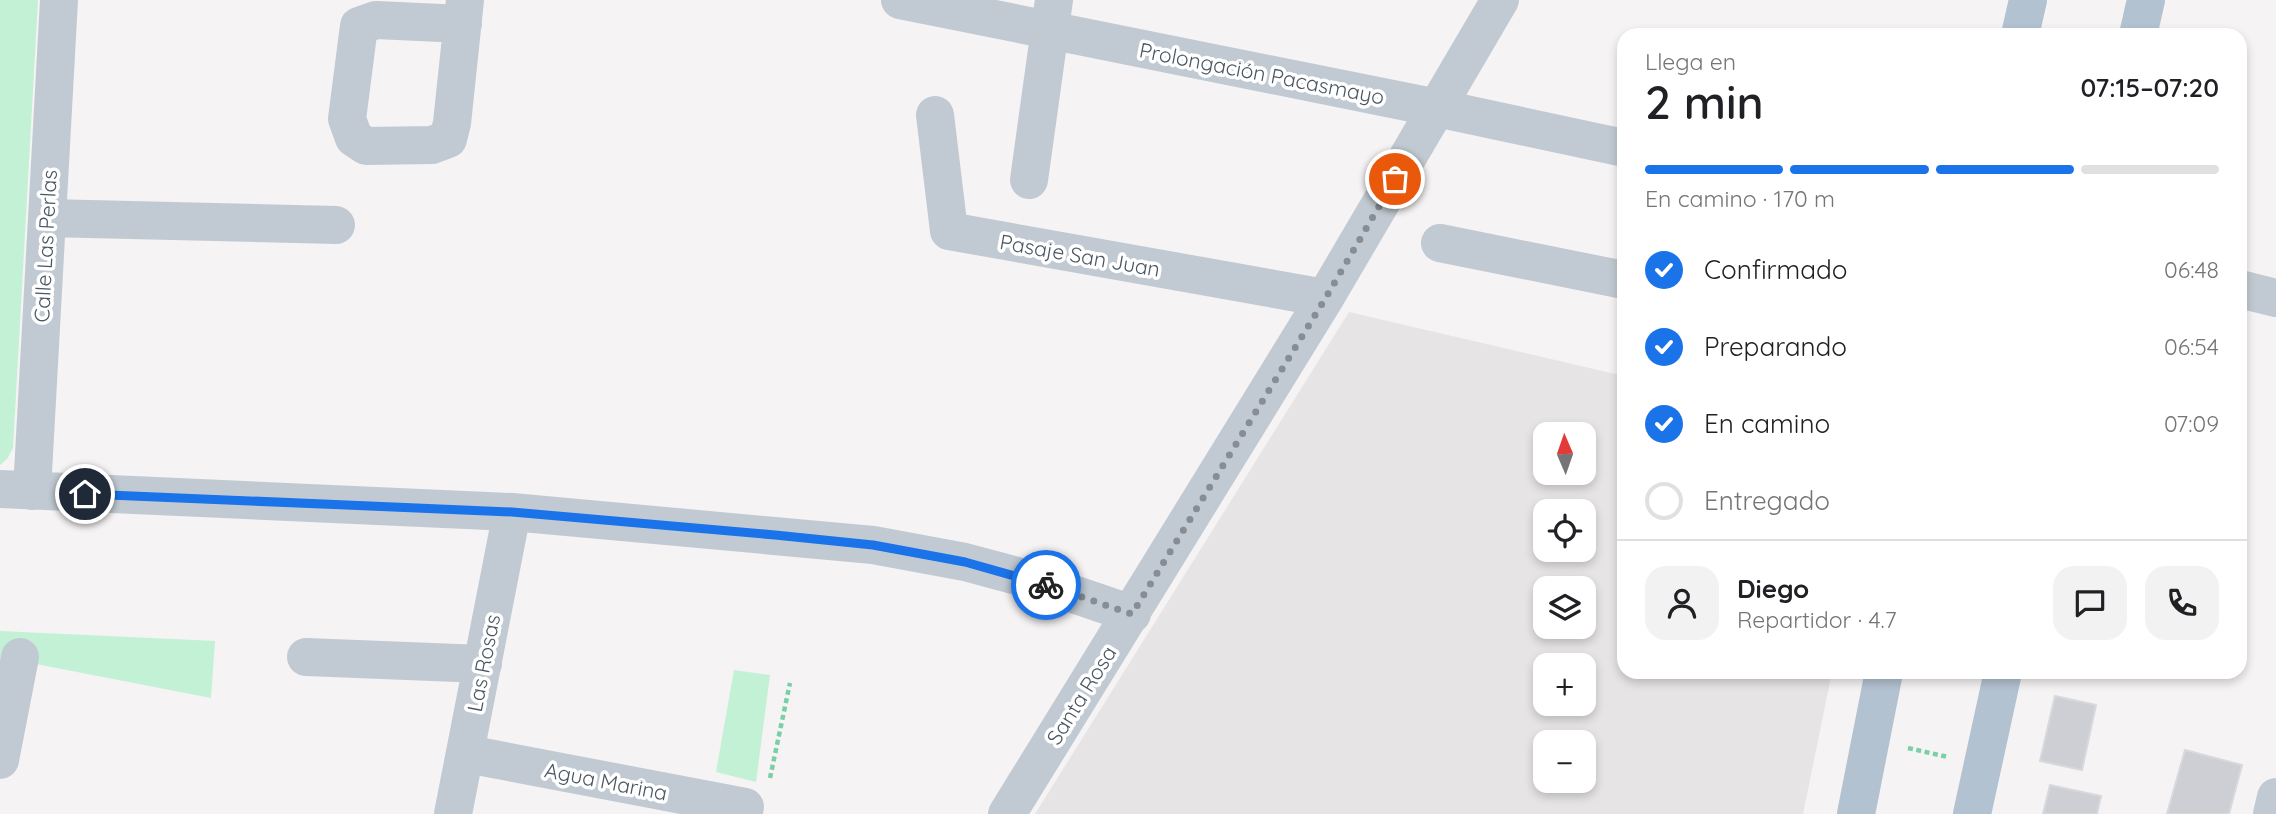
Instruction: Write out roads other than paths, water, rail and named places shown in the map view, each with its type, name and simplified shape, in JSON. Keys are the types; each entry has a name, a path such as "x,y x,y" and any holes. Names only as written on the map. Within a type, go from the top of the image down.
{"main road":[{"path":"2022,28 2028,0"},
{"path":"2140,28 2146,0"},
{"path":"1856,814 1883,679"},
{"path":"1972,814 2001,679"}],"street":[{"name":"Calle Las Perlas","path":"16,490 47,218 59,0"},
{"name":"Prolongación Pacasmayo","path":"900,0 1051,15 1437,108 1617,147"},
{"name":"Santa Rosa","path":"1007,814 1325,299 1500,0"},
{"path":"1029,180 1051,15"},
{"name":"Pasaje San Juan","path":"935,116 949,231 1325,299"},
{"path":"47,218 336,225"},
{"path":"1440,243 1617,279"},
{"path":"2247,291 2276,298"},
{"path":"16,490 512,512 873,545 979,566 1032,580 1132,614"},
{"name":"Las Rosas","path":"453,814 467,754 512,512"},
{"path":"1,752 20,657"},
{"path":"306,657 483,664"},
{"name":"Agua Marina","path":"467,754 757,796"},
{"path":"2272,814 2276,797"}]}
